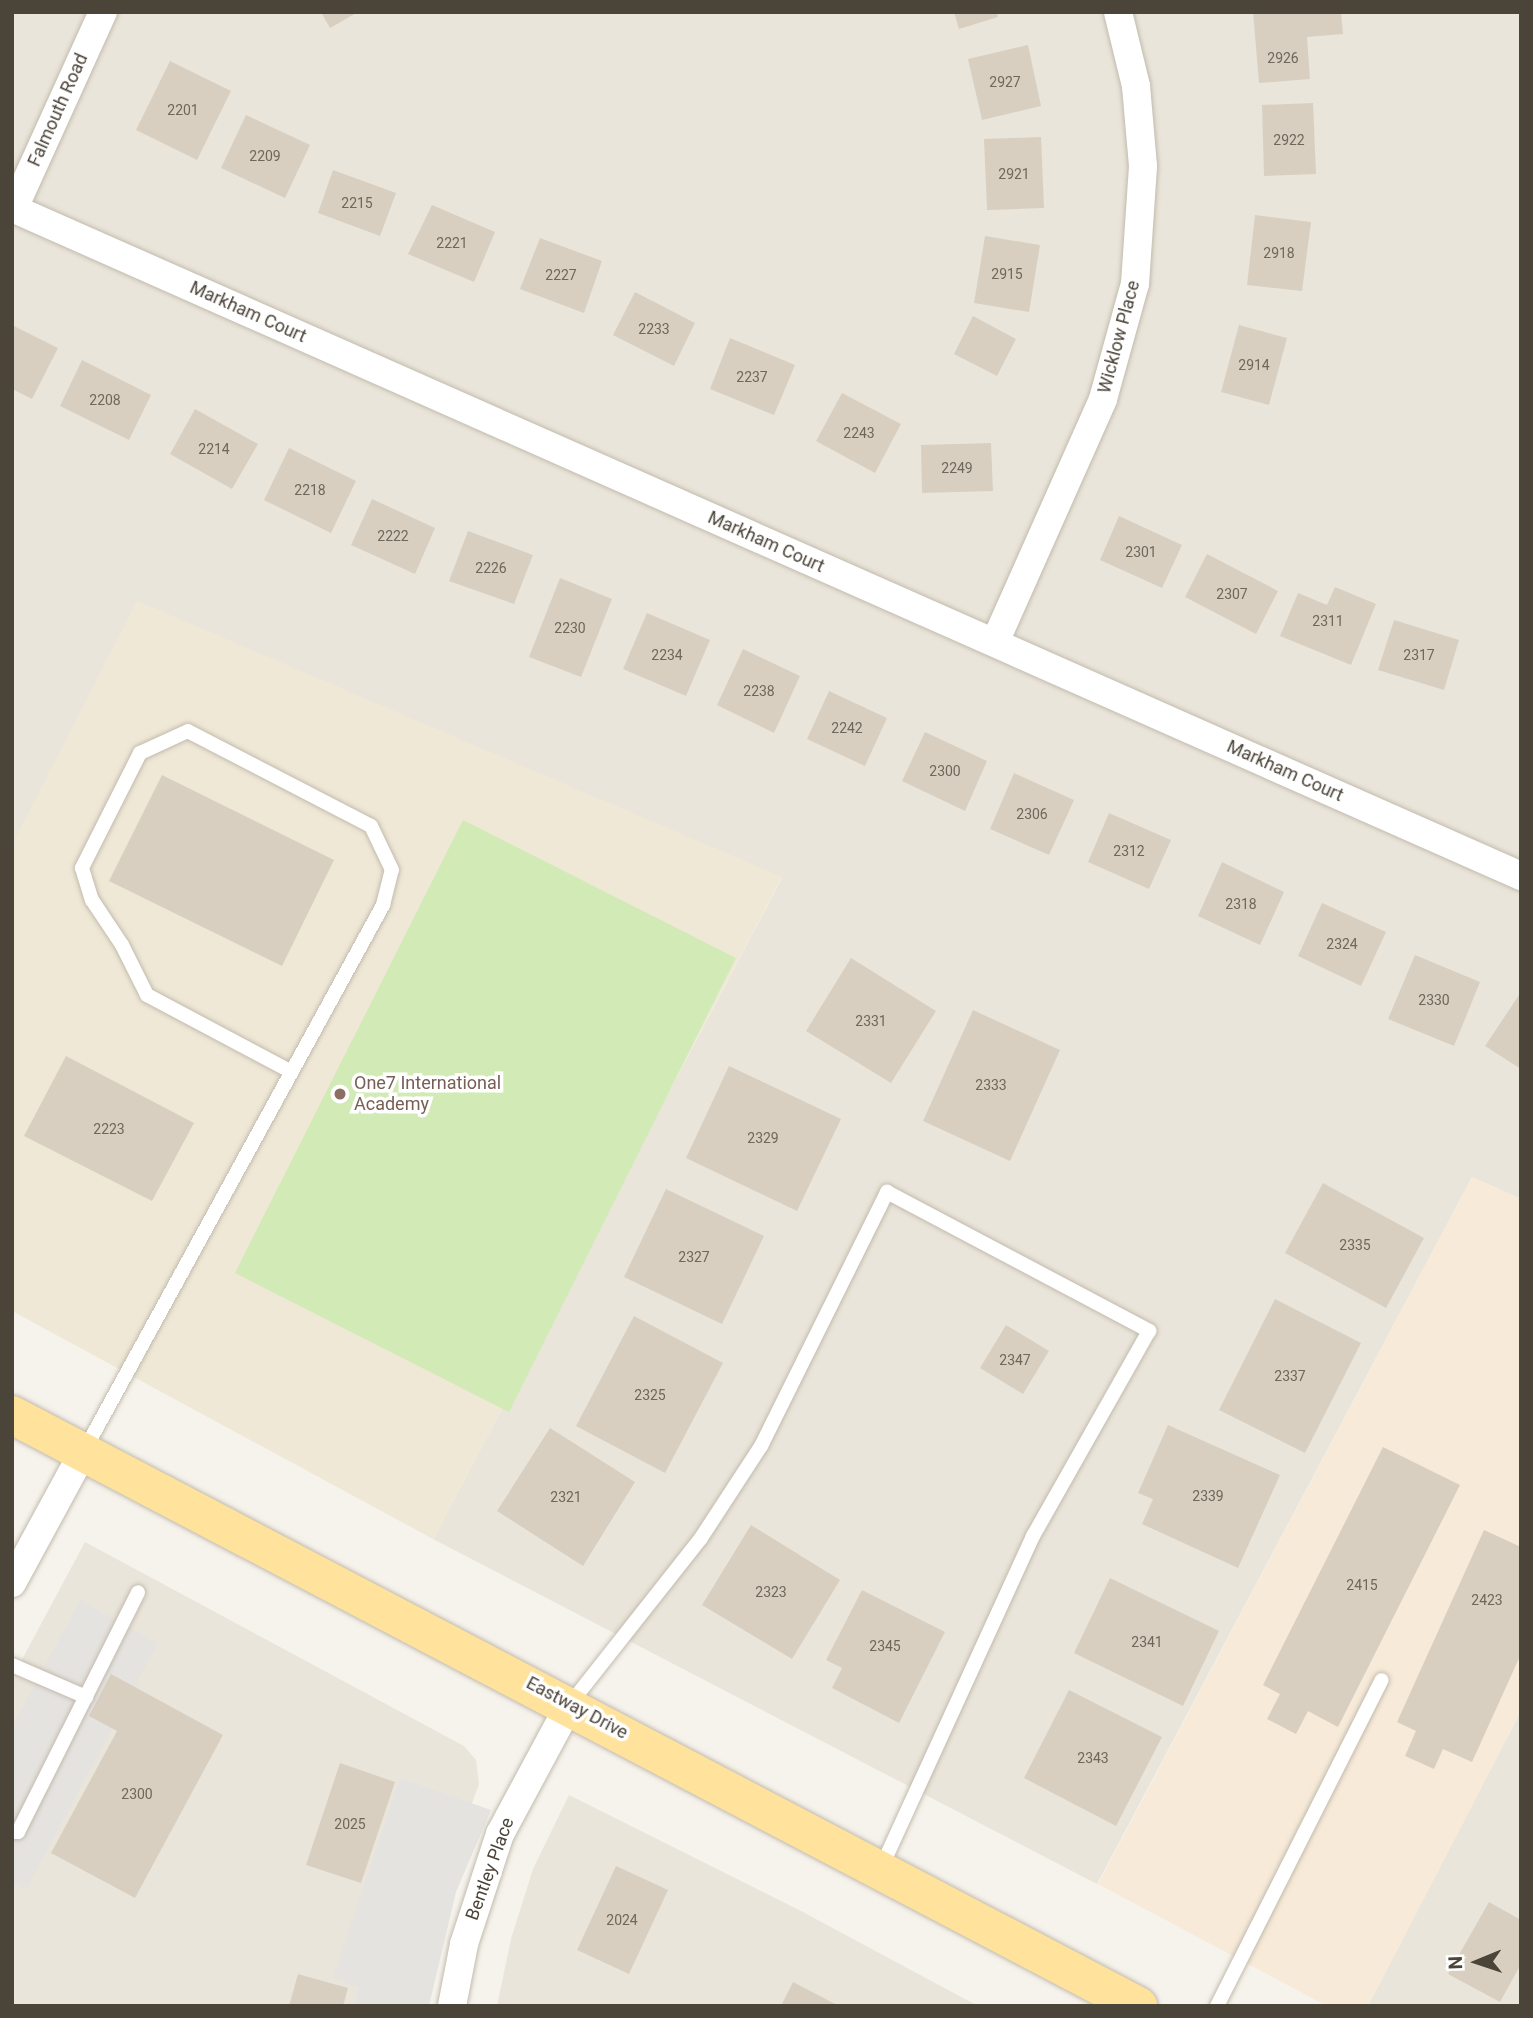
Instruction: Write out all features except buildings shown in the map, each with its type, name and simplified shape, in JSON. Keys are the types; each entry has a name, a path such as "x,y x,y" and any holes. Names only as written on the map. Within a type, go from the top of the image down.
{"main road":[{"name":"Eastway Drive","path":"12,1415 570,1704 1138,2006"}],"street":[{"name":"Falmouth Road","path":"13,208 103,12"},
{"name":"Wicklow Place","path":"995,642 1102,399 1135,284 1143,166 1136,86 1118,12"},
{"name":"Markham Court","path":"13,208 1521,876"},
{"path":"12,1583 83,1452"},
{"name":"Bentley Place","path":"452,2006 464,1944 500,1834 570,1704"}],"lane":[{"path":"83,1452 383,905 392,870 371,826 188,731 140,753 82,867 92,901 122,945 146,995 290,1072"},
{"path":"570,1704 701,1538 761,1446 887,1192 1149,1331 1033,1536 881,1868"},
{"path":"12,1832 18,1832 138,1592"},
{"path":"12,1665 86,1697"},
{"path":"1217,2006 1382,1680"}],"shaded area":[{"path":"12,12 1521,12 1521,1199 1472,1177 1097,1884 433,1539 782,878 12,845"},
{"name":"One7 International Academy","path":"137,601 782,877 433,1539 12,1311 12,845"},
{"path":"1472,1177 1521,1199 1521,1711 1368,2006 1327,2006 1098,1884"},
{"path":"85,1542 464,1746 476,1760 479,1784 429,1923 410,2006 12,2006 12,1678"},
{"path":"80,1600 158,1643 26,1890 12,1882 12,1727"},
{"path":"1521,1711 1521,2006 1368,2006"},
{"path":"400,1778 491,1810 456,1892 429,2006 354,2006 359,1988 333,1978"},
{"path":"569,1795 799,1910 978,2006 497,2006 511,1939 533,1869"}],"green space":[{"path":"463,820 736,958 509,1412 235,1273"}],"place":[{"name":"One7 International Academy","path":"340,1094"}]}
